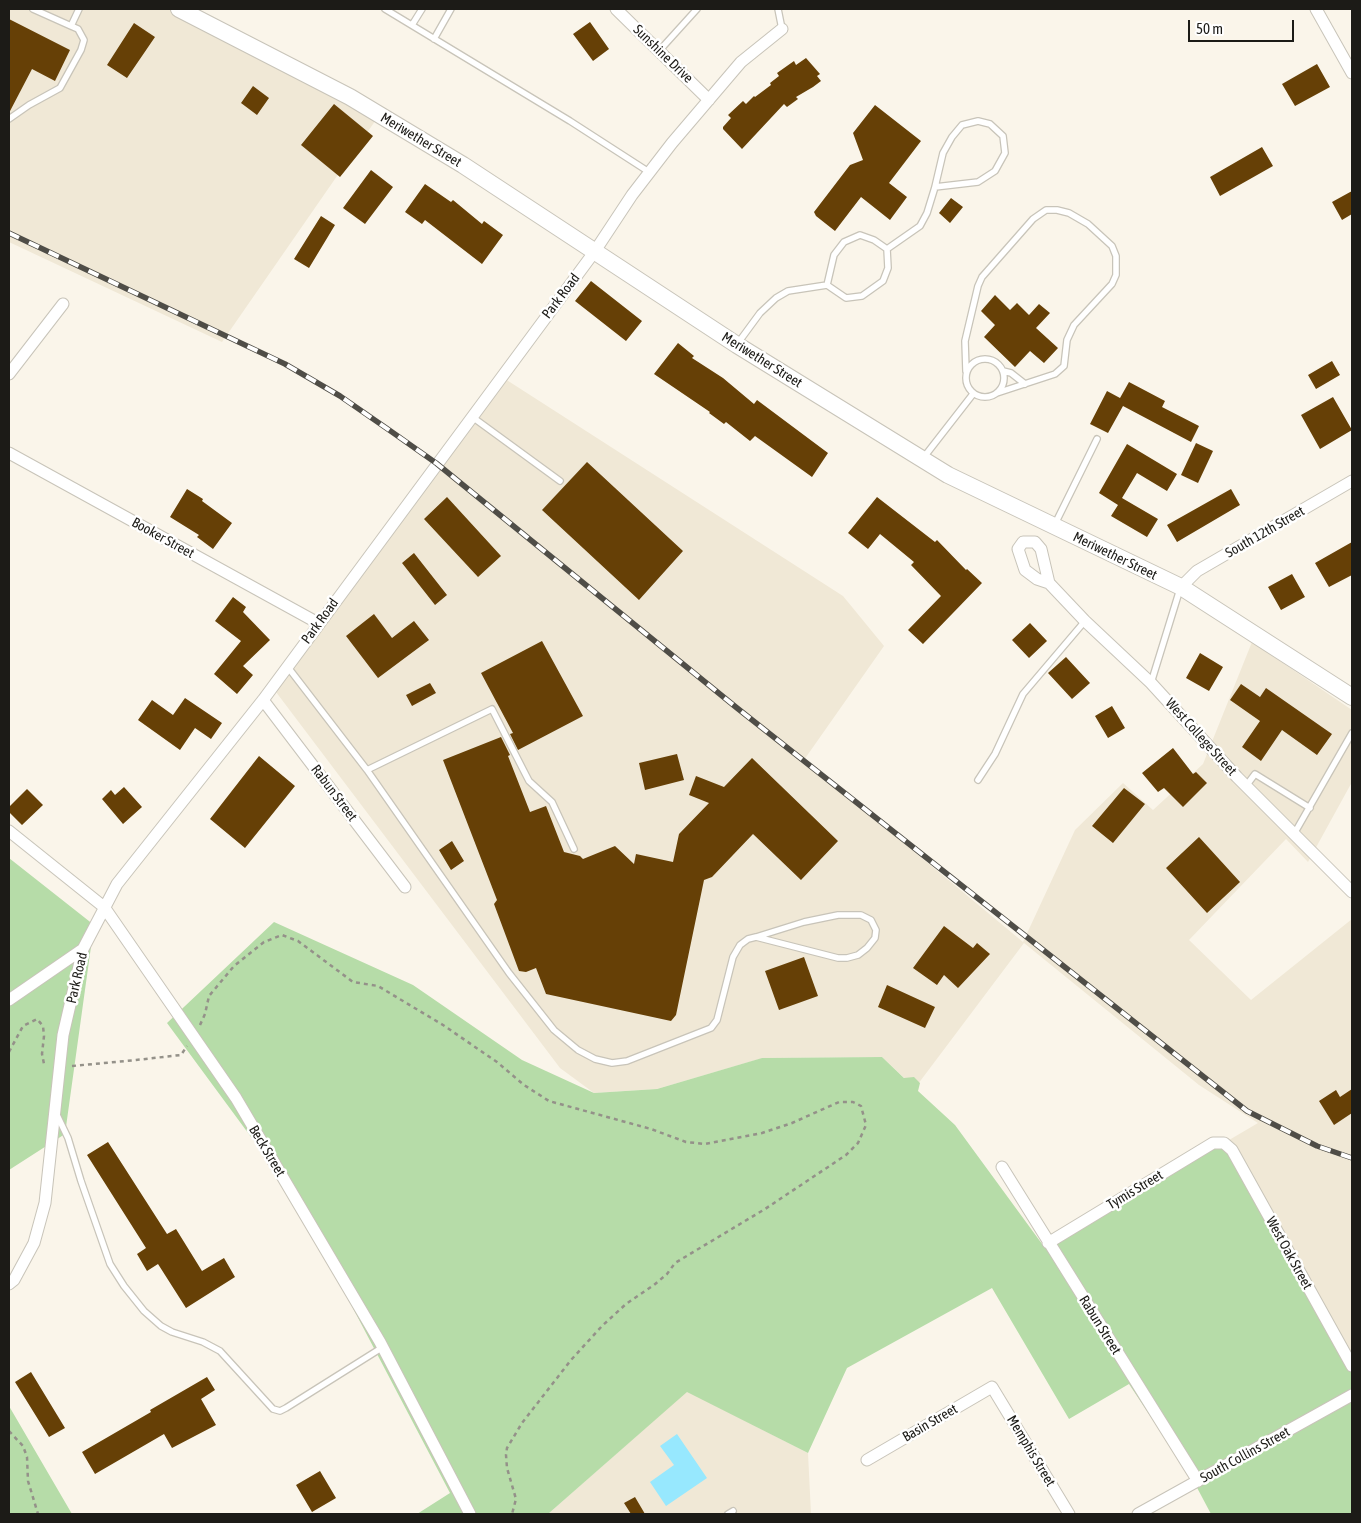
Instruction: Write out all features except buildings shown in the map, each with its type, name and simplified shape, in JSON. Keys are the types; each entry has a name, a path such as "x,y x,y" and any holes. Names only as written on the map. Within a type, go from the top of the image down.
{"street":[{"name":"Meriwether Street","path":"179,9 350,97 463,165 737,345 948,475 1181,588 1352,697"},
{"path":"1316,9 1352,73"},
{"name":"Sunshine Drive","path":"622,11 659,51 709,100"},
{"name":"Park Road","path":"9,1284 14,1280 34,1243 45,1203 63,1035 83,949 116,884 263,700 286,666 595,251 649,172 741,62 782,29"},
{"path":"9,374 63,304"},
{"name":"Booker Street","path":"9,453 318,623"},
{"name":"South 12th Street","path":"1181,588 1198,571 1352,481"},
{"name":"West College Street","path":"1049,583 1084,621 1151,683 1246,786 1352,892"},
{"name":"Rabun Street","path":"263,700 405,887"},
{"name":"Beck Street","path":"9,831 104,907 236,1098 382,1347 470,1514"},
{"path":"9,1000 83,949"},
{"name":"Tymis Street","path":"1048,1243 1213,1143 1224,1143"},
{"name":"West Oak Street","path":"1224,1143 1232,1150 1352,1366"},
{"name":"Rabun Street","path":"1002,1168 1198,1481"},
{"name":"Basin Street","path":"867,1460 992,1387"},
{"name":"Memphis Street","path":"992,1387 1070,1514"},
{"name":"South Collins Street","path":"1138,1514 1352,1395"}],"lane":[{"path":"9,119 29,105 60,88 81,50 84,40 78,29 33,9"},
{"path":"71,26 79,9"},
{"path":"385,9 649,172"},
{"path":"412,25 422,9"},
{"path":"434,38 451,9"},
{"path":"659,51 697,9"},
{"path":"778,9 782,29"},
{"path":"887,249 920,226 927,212 935,187 943,153 952,137 962,125 978,121 990,124 1003,136 1006,153 995,171 978,182 935,187"},
{"path":"1046,210 1069,213 1088,224 1112,246 1116,256 1116,275 1112,284 1074,325 1067,340 1064,366 1055,374 985,398 973,394 966,384 966,371 966,341 978,286 982,277 1033,219 1046,210"},
{"path":"826,285 834,255 844,242 860,235 874,240 887,249"},
{"path":"737,345 760,314 776,298 788,291 826,285 846,298 862,296 883,281 888,268 887,249"},
{"path":"966,371 970,365 981,359 994,361 1003,371 1011,373 1026,384"},
{"path":"997,393 1004,383 1003,371"},
{"path":"923,459 973,394"},
{"path":"472,416 560,481"},
{"path":"1054,526 1097,439"},
{"path":"1151,683 1181,588"},
{"path":"978,780 995,754 1023,694 1084,621"},
{"path":"286,666 367,770 509,973 554,1030 578,1050 595,1059 612,1063 628,1062 712,1028 717,1020 733,957 740,945 748,940 756,937 804,922 838,915 861,915 872,920 876,930 874,938 867,948 858,955 847,958 838,958 756,937"},
{"path":"367,770 492,709 528,781 552,802 574,849"},
{"path":"1294,834 1352,733"},
{"path":"1246,786 1255,774 1310,808"},
{"path":"55,1111 68,1138 110,1264 124,1286 144,1311 161,1326 172,1332 203,1342 220,1351 273,1410 280,1411 286,1408 382,1347"}],"path":[{"path":"9,1052 23,1026 30,1020 37,1019 42,1026 44,1036 42,1054 44,1064 60,1066 181,1055 194,1037 206,1014 209,996 234,966 264,942 282,935 298,941 353,982 378,986 443,1025 497,1062 524,1085 549,1101 650,1129 686,1142 705,1144 762,1133 792,1123 839,1102 853,1102 861,1106 866,1125 858,1143 846,1155 765,1209 675,1263 667,1274 626,1304 602,1326 571,1360 522,1423 507,1448 508,1468 516,1499 512,1514"},
{"path":"9,1431 23,1446 27,1457 28,1481 38,1514"}],"shaded area":[{"path":"9,9 174,9 380,114 222,342 9,242"},
{"path":"502,377 843,596 884,646 804,760 1023,942 1075,830 1123,783 1153,810 1203,764 1252,642 1352,710 1352,782 1308,862 1286,839 1189,940 1251,1000 1352,919 1352,1366 1224,1143 1258,1123 1199,1085 1024,943 915,1088 882,1057 763,1058 657,1089 594,1093 560,1068 276,692"},
{"path":"687,1391 808,1453 811,1514 548,1514"}],"green space":[{"path":"9,858 94,925 65,1134 9,1170"},
{"path":"274,922 413,985 522,1060 594,1093 657,1089 762,1058 882,1057 904,1078 914,1077 920,1083 918,1091 955,1125 1045,1248 1224,1143 1352,1366 1352,1514 1211,1514 1194,1482 1129,1384 1069,1419 992,1288 847,1368 808,1453 687,1392 548,1514 417,1514 450,1493 293,1194 167,1023"},
{"path":"9,1406 72,1514 9,1514"}],"water":[{"path":"677,1434 707,1478 666,1506 650,1482 674,1465 660,1446"}],"railway":[{"path":"9,233 285,364 340,396 436,463 737,708 1247,1111 1317,1146 1352,1158"}]}
